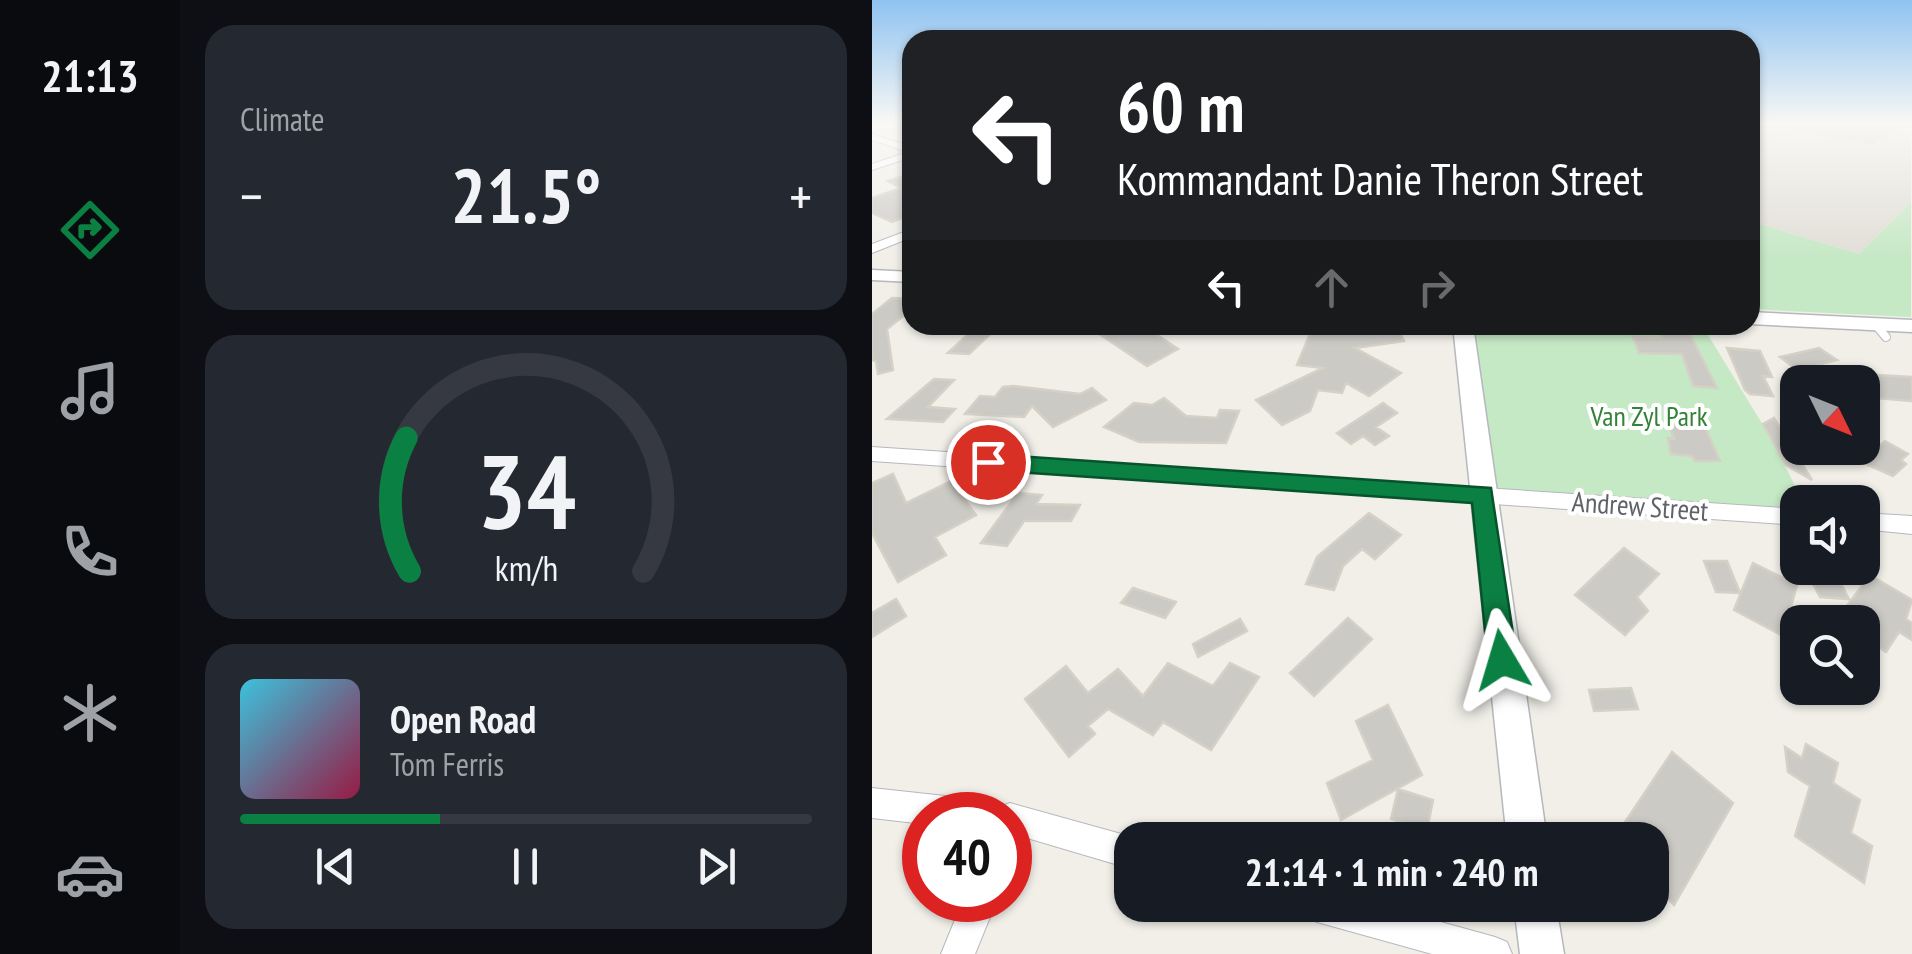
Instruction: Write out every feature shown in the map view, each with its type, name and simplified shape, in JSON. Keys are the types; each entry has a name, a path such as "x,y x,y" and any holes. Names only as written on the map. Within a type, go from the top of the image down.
{"street":[{"path":"872,249 902,237"},
{"path":"872,276 902,278"},
{"path":"1760,319 1881,331 1912,326"},
{"path":"1464,335 1525,822"},
{"name":"Andrew Street","path":"872,454 1780,516"},
{"path":"1880,522 1912,525"},
{"path":"872,803 902,806"},
{"path":"1032,827 1114,848"},
{"path":"958,954 971,922"},
{"path":"1379,922 1495,954"},
{"path":"1538,922 1542,954"}],"shaded area":[{"path":"1760,169 1911,169 1911,202 1859,254 1760,224"}],"green space":[{"path":"1911,202 1911,317 1760,309 1760,224 1859,254"},
{"name":"Van Zyl Park","path":"1464,335 1708,335 1794,485 1780,485 1780,516 1483,495"}],"building":[{"path":"902,176 902,218 892,222 872,213 872,198 901,188 888,181"},
{"path":"892,298 902,298 902,317 887,329 893,370 878,374 876,361 872,360 872,314"},
{"path":"967,335 989,335 969,354 948,353"},
{"path":"1101,335 1157,335 1178,349 1147,366"},
{"path":"1310,335 1401,335 1404,341 1355,348 1401,373 1369,396 1346,383 1342,393 1318,390 1310,411 1282,425 1256,400 1323,368 1297,365"},
{"path":"1660,335 1690,335 1717,388 1693,386 1682,354 1639,353 1633,337 1662,338"},
{"path":"1727,348 1760,351 1772,377 1763,376 1773,396 1745,390"},
{"path":"1819,348 1837,360 1790,365 1780,357"},
{"path":"1880,375 1912,377 1912,401 1880,398"},
{"path":"934,379 954,380 928,407 955,409 943,422 887,419"},
{"path":"1003,387 1080,394 1092,388 1106,400 1053,427 1032,406 1024,417 965,414 980,396 995,397"},
{"path":"1164,398 1186,416 1217,418 1220,410 1239,411 1226,443 1139,442 1104,427 1134,403 1152,405"},
{"path":"1383,403 1397,413 1376,427 1389,436 1375,445 1363,436 1351,444 1337,433"},
{"path":"1774,418 1780,428 1780,454 1763,424"},
{"path":"1669,425 1705,427 1720,461 1695,461 1692,456 1671,454 1668,438 1674,439"},
{"path":"1885,441 1908,454 1901,460 1906,464 1893,476 1868,465 1880,465 1880,445"},
{"path":"1786,465 1803,465 1812,480"},
{"path":"893,474 906,503 951,481 976,515 935,537 946,555 898,582 872,533 872,483"},
{"path":"1018,493 1042,495 1036,504 1080,505 1071,521 1024,521 1007,546 981,543"},
{"path":"1369,513 1401,535 1375,559 1362,549 1343,566 1334,590 1306,584 1317,557"},
{"path":"1624,548 1659,574 1637,597 1648,611 1625,635 1575,595"},
{"path":"1704,561 1727,561 1740,593 1716,592"},
{"path":"1753,563 1780,576 1780,585 1797,585 1792,605 1780,605 1780,634 1734,610"},
{"path":"1880,581 1912,600 1906,619 1912,623 1912,640 1899,632 1886,652 1880,648 1880,605 1848,605 1863,585 1880,585"},
{"path":"1814,585 1842,585 1849,599 1820,597"},
{"path":"1133,588 1176,602 1165,618 1121,603"},
{"path":"896,599 906,616 872,637 872,613"},
{"path":"1348,618 1372,639 1314,696 1290,673"},
{"path":"1240,619 1247,631 1198,657 1193,644"},
{"path":"1168,663 1213,686 1230,663 1259,677 1211,750 1163,722 1153,735 1108,709 1088,726 1095,734 1069,757 1025,699 1066,666 1088,693 1118,669 1143,696"},
{"path":"1631,688 1638,709 1594,711 1589,690"},
{"path":"1388,705 1422,775 1341,820 1327,783 1373,760 1356,721"},
{"path":"1806,744 1838,763 1833,783 1860,800 1851,833 1872,846 1864,883 1795,836 1810,786 1788,772 1785,747 1802,758"},
{"path":"1672,752 1733,803 1674,905 1669,900 1669,822 1625,822"},
{"path":"1398,789 1433,800 1429,822 1391,819"}],"route":[{"path":"988,462 1483,495 1502,660"}]}
